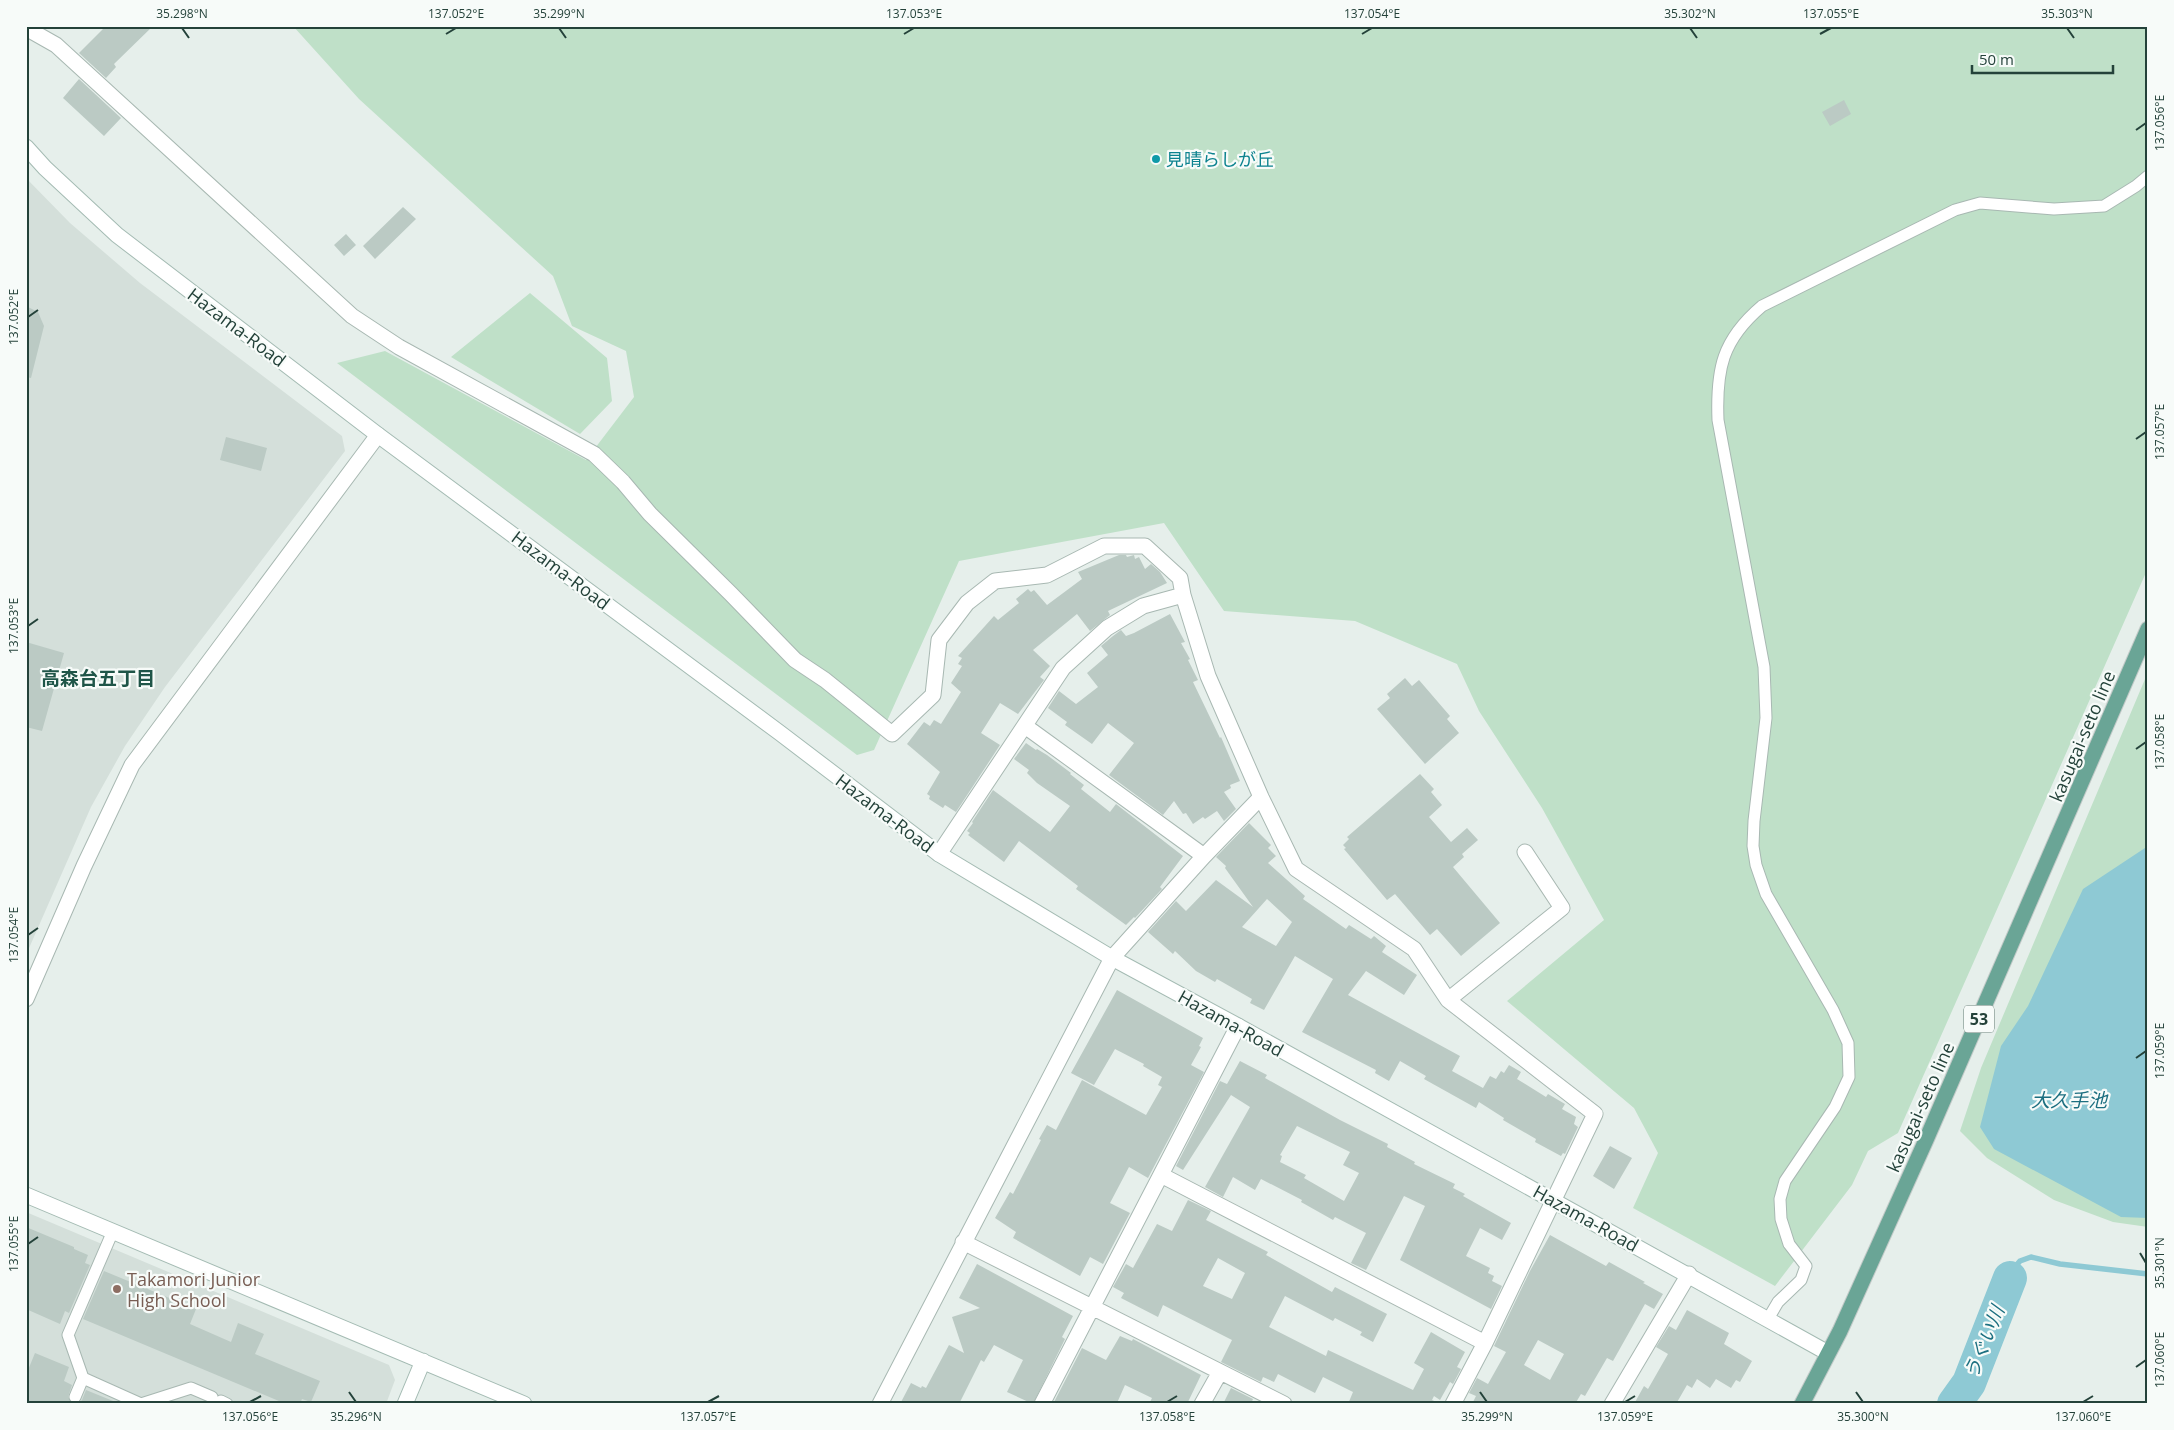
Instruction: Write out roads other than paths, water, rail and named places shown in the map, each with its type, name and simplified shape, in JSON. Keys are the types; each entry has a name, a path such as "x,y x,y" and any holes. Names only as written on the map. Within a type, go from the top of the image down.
{"main road":[{"name":"kasugai-seto line","path":"1802,1404 1840,1332 1926,1140 2148,629"}],"street":[{"path":"26,28 56,45 352,316 399,347 594,454 623,482 650,514 795,660 825,680 892,734 933,695 939,640 967,603 995,581 1047,575 1104,546 1145,546 1180,578 1183,595 1208,676 1261,797 1296,869 1414,948 1448,1000 1595,1114 1485,1343 1453,1404"},
{"name":"Hazama-Road","path":"26,147 45,168 117,235 378,435 780,732 940,854 1112,958 1688,1274 1828,1353"},
{"path":"26,999 84,866 132,765 378,435"},
{"path":"940,854 1063,668 1107,628 1143,606 1183,595"},
{"path":"1025,726 1204,856"},
{"path":"880,1404 1112,958 1204,856 1261,797"},
{"path":"1448,1000 1562,908 1525,852"},
{"path":"1042,1404 1238,1026"},
{"path":"1161,1175 1485,1343"},
{"path":"26,1195 423,1361 500,1399 524,1404"},
{"path":"963,1242 1284,1404"},
{"path":"1612,1404 1688,1274"},
{"path":"405,1404 423,1361"},
{"path":"1202,1404 1220,1372"}],"lane":[{"path":"1768,1319 1778,1302 1801,1280 1806,1266 1789,1244 1781,1219 1780,1199 1785,1181 1835,1107 1849,1076 1848,1043 1833,1010 1766,894 1756,865 1753,846 1754,822 1766,718 1765,685 1760,642 1718,420 1716,388 1723,360 1732,339 1744,322 1762,306 1955,210 1980,204 2054,209 2104,206 2136,186 2148,176"},
{"path":"75,1397 83,1378 68,1335 113,1231"},
{"path":"83,1378 142,1404 191,1388 220,1400"}],"water":[{"name":"大久手池","path":"2148,846 2148,1218 2121,1217 1994,1149 1980,1127 2001,1046 2028,1006 2083,889"}],"waterway":[{"path":"2010,1278 2014,1268 2020,1261 2031,1257 2060,1264 2148,1274"},
{"name":"うぐい川","path":"1954,1404 1969,1383 2010,1278"}],"place":[{"name":"見晴らしが丘","path":"1156,159"},
{"name":"Takamori Junior High School","path":"117,1289"}],"district":[{"name":"高森台五丁目","path":"98,678"}]}
